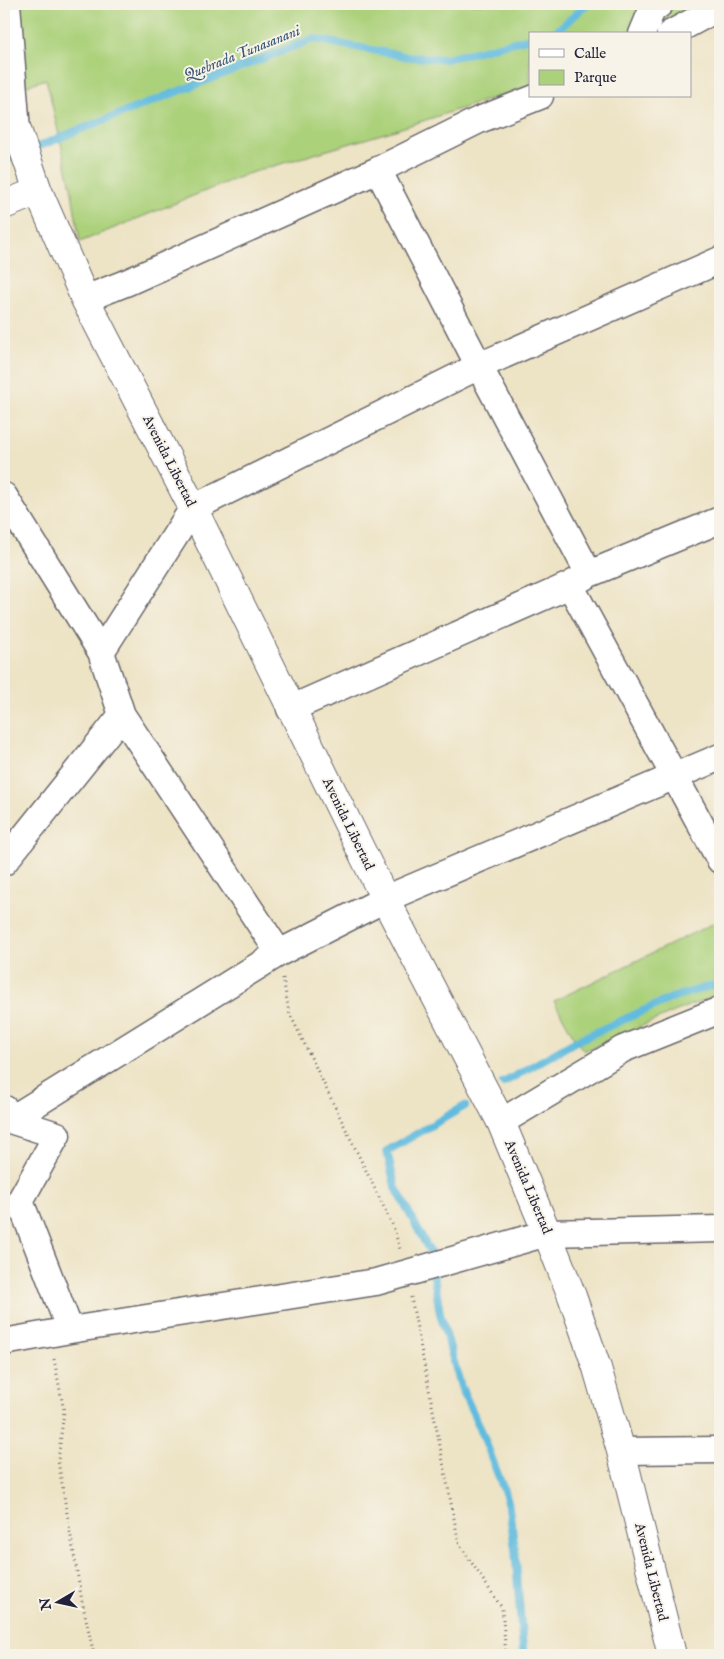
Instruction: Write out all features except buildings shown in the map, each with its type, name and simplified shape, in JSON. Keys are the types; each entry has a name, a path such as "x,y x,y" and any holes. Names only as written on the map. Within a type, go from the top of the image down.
{"main road":[{"name":"Avenida Libertad","path":"10,127 85,299 193,508 385,900 501,1122 548,1233 597,1368 621,1451 672,1655"},
{"path":"4,205 38,190"}],"street":[{"name":"Avenida Libertad","path":"7,4 10,127"},
{"path":"643,32 652,10 660,4"},
{"path":"674,32 720,6"},
{"path":"85,299 128,282 378,170 479,120 535,98"},
{"path":"378,170 479,366 674,777 720,860"},
{"path":"101,652 193,508 479,366 720,260"},
{"path":"4,496 101,652 122,715 279,953"},
{"path":"290,709 720,520"},
{"path":"4,862 122,715"},
{"path":"7,1113 279,953 385,900 720,757"},
{"path":"501,1122 623,1049 720,1010"},
{"path":"7,1113 57,1134 20,1201 60,1332"},
{"path":"4,1342 376,1282 548,1233 720,1229"},
{"path":"621,1451 720,1450"}],"path":[{"path":"60,1332 64,1411 58,1461 82,1601 94,1655"}],"green space":[{"path":"4,4 695,4 645,32 529,32 529,86 392,131 247,174 80,242 71,187 46,79 4,93"},
{"path":"720,920 720,995 688,1006 584,1051 576,1041 554,1001"}],"waterway":[{"name":"Quebrada Tunasanani","path":"555,32 588,4"},
{"name":"Quebrada Tunasanani","path":"4,161 313,39 410,57 446,59 529,38"},
{"path":"503,1083 576,1041 674,997 720,983"},
{"path":"465,1106 387,1151 395,1186 430,1252 440,1313 461,1387 481,1430 508,1501 515,1549 523,1650"}]}
